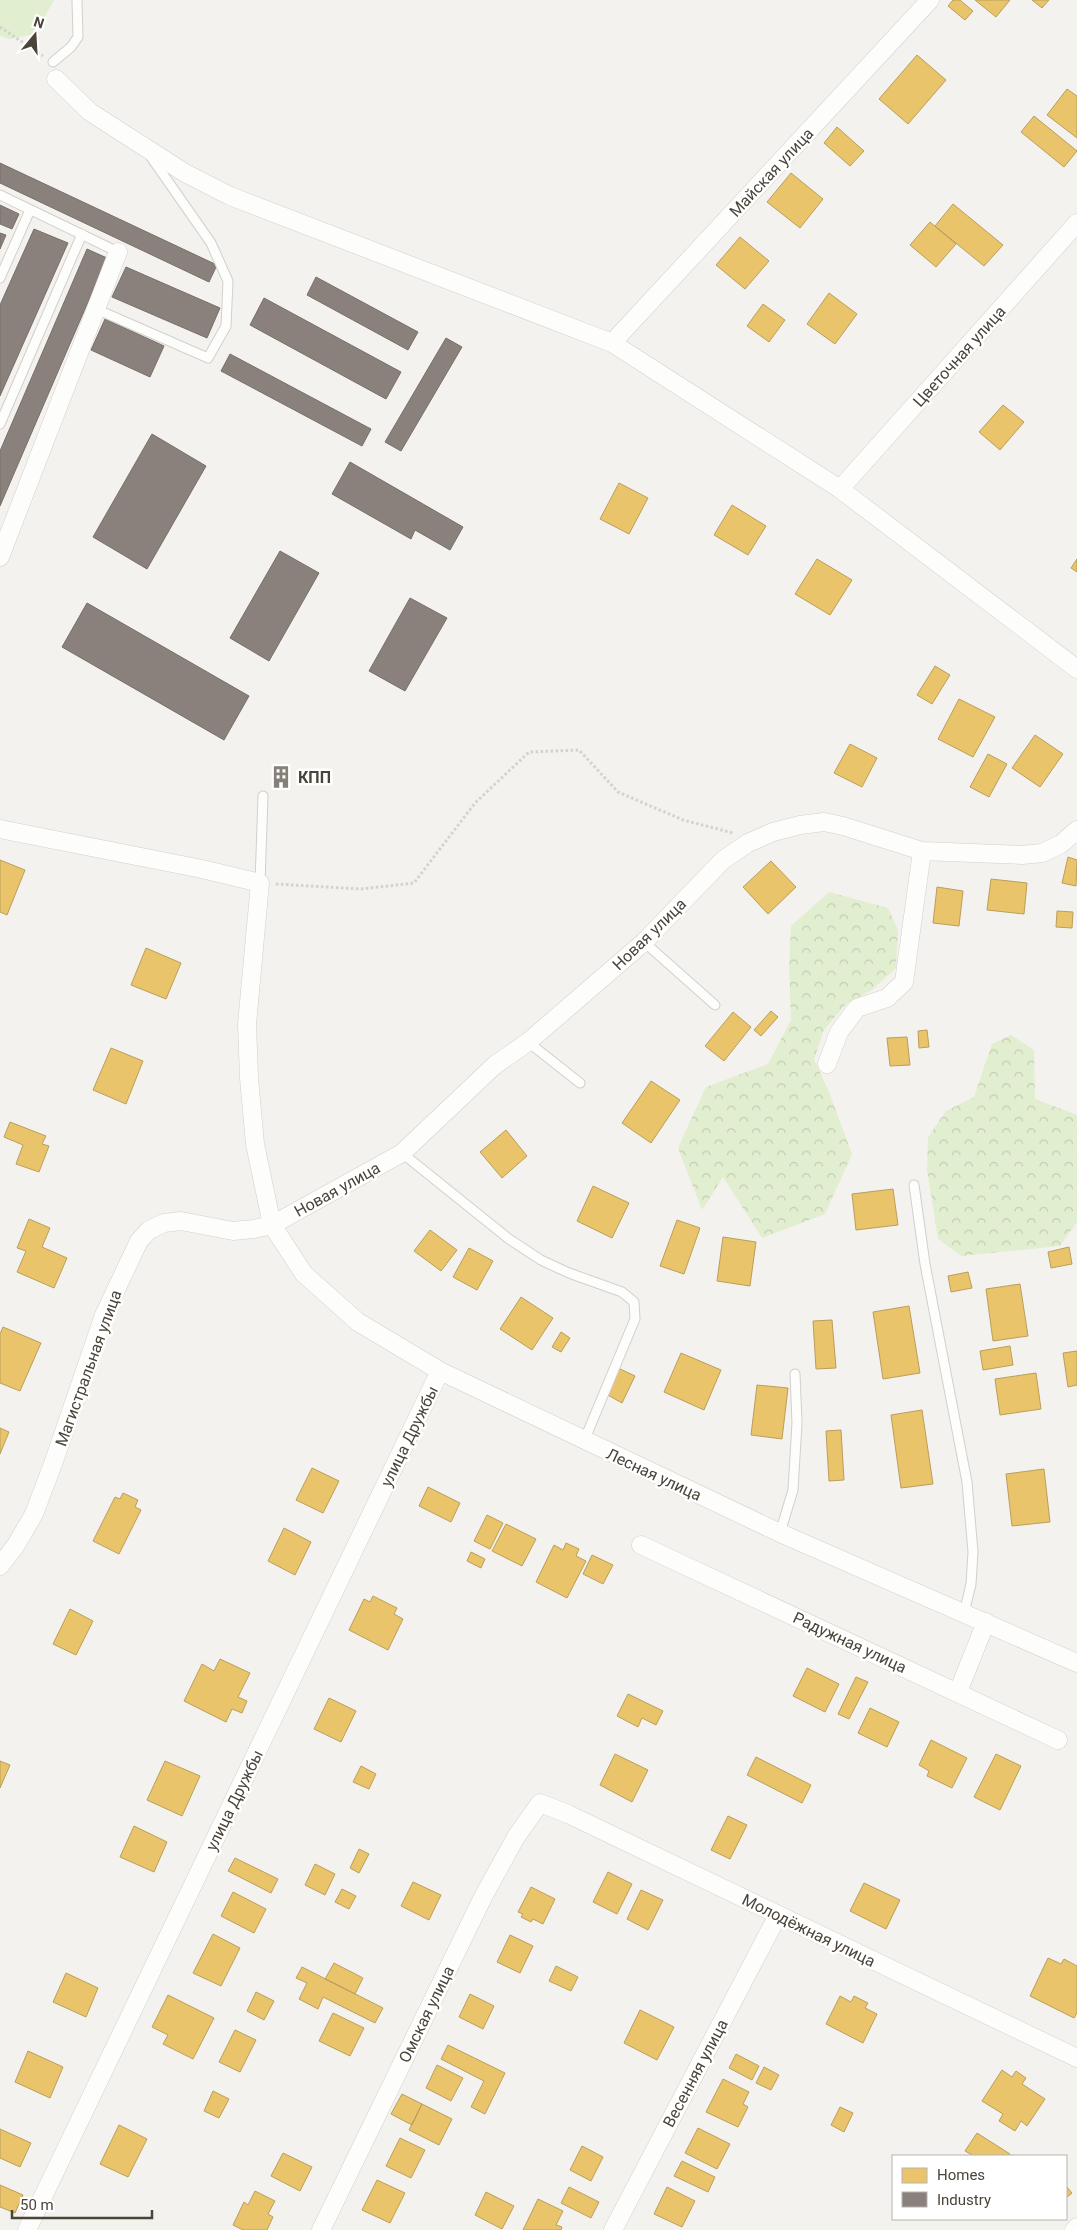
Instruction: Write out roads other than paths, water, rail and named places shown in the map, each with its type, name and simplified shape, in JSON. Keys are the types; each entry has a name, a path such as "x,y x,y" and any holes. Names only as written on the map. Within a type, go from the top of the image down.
{"street":[{"name":"Майская улица","path":"612,343 930,0"},
{"path":"54,70 90,112 185,173 230,196 612,343 840,488 1077,669"},
{"name":"Цветочная улица","path":"840,488 1077,223"},
{"path":"0,557 118,252"},
{"name":"Новая улица","path":"272,1225 402,1154 495,1066 528,1042 644,942 723,860 758,839 773,832 800,825 824,822 843,826 922,851 1022,855 1042,853 1061,844 1077,830"},
{"path":"0,829 202,869 260,883 247,1024 248,1069 255,1144 272,1225"},
{"path":"827,1064 839,1032 857,1008 887,998 904,982 922,851"},
{"name":"Магистральная улица","path":"0,1566 16,1545 34,1514 104,1315 139,1241 149,1230 164,1223 181,1221 233,1231 254,1230 272,1225"},
{"name":"Лесная улица","path":"272,1225 304,1274 358,1322 440,1371 780,1533 1077,1663"},
{"name":"улица Дружбы","path":"27,2230 440,1371"},
{"name":"Радужная улица","path":"641,1545 1058,1740"},
{"path":"958,1692 986,1622"},
{"name":"Молодёжная улица","path":"540,1803 568,1814 1077,2058"},
{"name":"Омская улица","path":"322,2230 483,1897 516,1837 540,1803"},
{"name":"Весенняя улица","path":"613,2230 778,1915"},
{"path":"1074,2230 1077,2227"}],"lane":[{"path":"54,70 78,36 76,0"},
{"path":"96,309 208,358 226,326 228,281 211,243 144,146"},
{"path":"0,195 118,252"},
{"path":"0,278 30,210"},
{"path":"0,424 82,234"},
{"path":"260,883 262,796"},
{"path":"644,942 715,1005"},
{"path":"528,1042 580,1083"},
{"path":"402,1154 509,1239 541,1260 569,1273 622,1292 634,1302 635,1319 584,1441"},
{"path":"914,1185 925,1264 967,1482 973,1552 971,1584 964,1613"},
{"path":"780,1533 793,1490 797,1423 794,1374"}],"place":[{"name":"КПП","path":"281,777"}]}
